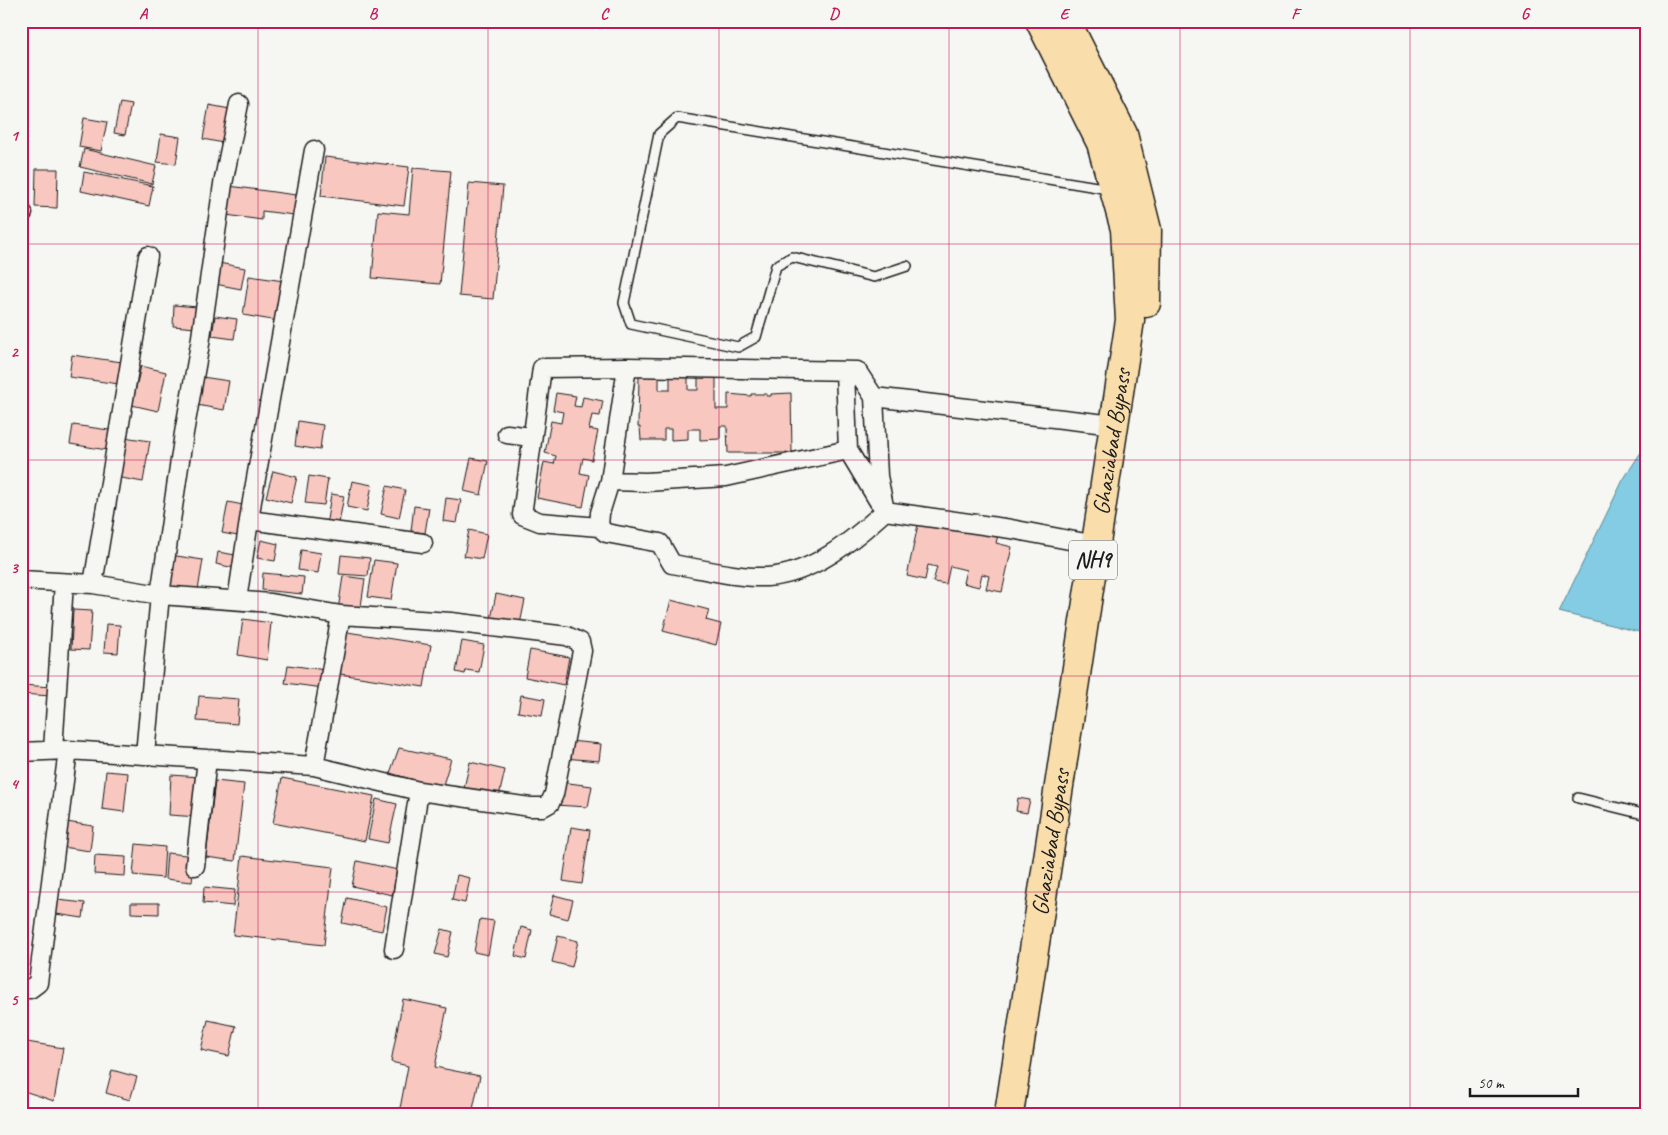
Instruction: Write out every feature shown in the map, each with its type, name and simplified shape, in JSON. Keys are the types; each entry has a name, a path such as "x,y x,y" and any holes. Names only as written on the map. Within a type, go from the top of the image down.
{"highway":[{"name":"Ghaziabad Bypass","path":"1028,1114 1090,638 1096,546 1130,320 1125,229 1101,142 1040,21"},
{"name":"Ghaziabad Bypass","path":"1010,1114 1146,309 1147,230 1123,134 1066,21"}],"street":[{"path":"144,754 160,595 223,184 239,104"},
{"path":"238,600 249,520 314,150"},
{"path":"93,584 148,256"},
{"path":"599,526 600,513 610,481 627,367"},
{"path":"627,367 857,371 874,397 878,476 885,511 856,537 834,552 797,570 783,575 766,577 744,576 672,564 660,543 606,533 599,526 540,522 522,515 542,368 627,367"},
{"path":"845,371 848,450 885,511"},
{"path":"874,397 1114,425"},
{"path":"507,434 532,437"},
{"path":"610,481 646,482 726,477 848,450"},
{"path":"885,511 1010,529 1096,546"},
{"path":"249,520 423,543"},
{"path":"21,580 93,584 160,595 271,603 341,615 451,622 567,636 580,642 582,651 554,794 550,804 543,807 530,807 419,791 314,766 144,754 60,750 21,752"},
{"path":"21,988 30,989 38,983 60,750 64,583"},
{"path":"314,766 341,615"},
{"path":"195,866 207,759"},
{"path":"394,949 419,791"}],"lane":[{"path":"907,266 874,278 792,257 776,266 756,337 738,347 631,324 624,302 660,134 678,118 1114,189"},
{"path":"1578,798 1647,815"}],"water":[{"path":"1647,443 1647,634 1559,612 1623,480"}],"building":[{"path":"120,102 131,104 125,135 114,133"},
{"path":"209,105 230,109 223,143 203,139"},
{"path":"84,118 107,122 101,151 79,147"},
{"path":"161,134 180,137 176,164 157,162"},
{"path":"84,149 156,166 152,184 80,167"},
{"path":"325,157 409,167 404,206 321,196"},
{"path":"413,168 451,171 440,284 372,278 378,211 409,214"},
{"path":"36,169 58,169 57,208 35,207"},
{"path":"84,172 153,186 149,206 81,191"},
{"path":"469,183 503,186 493,299 459,296"},
{"path":"229,186 296,195 294,215 262,211 262,220 226,215"},
{"path":"219,263 245,268 241,289 215,284"},
{"path":"249,276 284,281 278,321 243,315"},
{"path":"174,305 198,307 196,328 173,326"},
{"path":"215,316 237,319 234,339 212,336"},
{"path":"72,355 122,362 119,384 69,377"},
{"path":"141,366 166,372 158,411 132,405"},
{"path":"716,374 716,409 728,409 728,394 751,396 751,394 767,394 767,396 771,396 771,394 791,393 792,453 728,453 727,426 720,426 720,439 700,440 700,429 688,429 688,439 671,440 671,429 664,429 664,440 641,440 640,427 638,427 639,375 659,375 659,390 670,390 670,375 688,375 688,390 698,390 698,375"},
{"path":"202,377 229,381 224,410 197,405"},
{"path":"556,393 576,396 574,406 581,407 583,397 603,401 600,416 592,415 589,429 598,431 592,460 583,458 580,473 589,475 583,507 537,498 544,462 554,464 556,456 545,453 551,421 561,423 563,412 553,410"},
{"path":"298,421 323,425 320,450 295,446"},
{"path":"73,425 109,430 107,450 70,444"},
{"path":"124,437 150,441 143,482 116,477"},
{"path":"471,458 488,461 481,495 464,491"},
{"path":"273,471 297,477 291,503 266,497"},
{"path":"309,476 328,479 324,505 305,503"},
{"path":"352,481 372,485 367,511 347,507"},
{"path":"387,486 405,490 399,518 381,514"},
{"path":"331,494 344,496 339,523 327,520"},
{"path":"446,498 461,500 457,523 443,521"},
{"path":"228,502 248,506 243,537 222,533"},
{"path":"414,506 429,508 425,533 411,531"},
{"path":"919,520 980,534 981,531 998,535 996,543 1012,547 1002,592 986,589 989,576 982,574 979,587 963,583 966,570 950,566 946,584 933,582 937,567 928,565 925,580 907,576"},
{"path":"469,530 487,534 482,559 464,556"},
{"path":"261,540 278,544 275,561 257,558"},
{"path":"301,550 321,553 318,573 298,570"},
{"path":"218,552 241,556 239,569 216,564"},
{"path":"170,555 203,560 197,596 164,590"},
{"path":"341,555 370,558 368,576 339,574"},
{"path":"374,560 397,563 391,600 368,597"},
{"path":"263,573 304,577 302,594 262,590"},
{"path":"343,576 365,579 360,613 338,610"},
{"path":"496,594 525,600 519,629 490,624"},
{"path":"671,600 709,610 706,620 721,624 716,645 663,631"},
{"path":"73,610 92,611 89,650 71,649"},
{"path":"243,619 271,623 267,660 238,655"},
{"path":"106,624 120,625 118,653 104,652"},
{"path":"347,632 431,645 424,687 340,674"},
{"path":"462,641 484,645 479,672 466,670 465,674 456,672"},
{"path":"530,650 569,657 564,685 525,677"},
{"path":"288,665 326,670 323,688 285,683"},
{"path":"21,685 52,687 51,696 21,694"},
{"path":"521,695 545,699 542,716 518,712"},
{"path":"199,696 239,699 237,724 197,721"},
{"path":"569,741 601,744 599,761 564,758"},
{"path":"399,748 451,759 442,788 390,773"},
{"path":"470,762 505,770 499,796 464,788"},
{"path":"106,771 128,773 124,812 102,809"},
{"path":"171,775 200,777 198,817 169,815"},
{"path":"282,778 374,796 365,841 273,823"},
{"path":"215,781 244,784 235,861 206,857"},
{"path":"561,782 592,786 588,807 555,805"},
{"path":"1018,798 1030,800 1027,813 1016,811"},
{"path":"376,799 397,804 388,843 368,839"},
{"path":"21,815 26,815 24,844 21,844"},
{"path":"66,822 93,826 90,851 62,847"},
{"path":"571,827 590,830 582,884 563,881"},
{"path":"136,844 165,847 163,878 133,875"},
{"path":"167,853 195,856 192,882 165,879"},
{"path":"95,855 126,857 125,876 94,874"},
{"path":"242,856 333,867 324,945 233,935"},
{"path":"21,860 24,860 23,883 21,883"},
{"path":"357,861 398,870 392,895 352,886"},
{"path":"457,875 470,878 465,903 452,900"},
{"path":"204,887 235,890 233,906 203,903"},
{"path":"554,895 573,900 568,919 549,914"},
{"path":"347,898 387,907 382,931 342,923"},
{"path":"57,900 85,903 83,918 56,914"},
{"path":"131,903 159,903 159,914 131,913"},
{"path":"480,919 494,921 488,955 474,952"},
{"path":"521,927 532,930 526,959 515,956"},
{"path":"442,929 453,932 447,957 435,954"},
{"path":"558,936 578,941 572,967 552,962"},
{"path":"403,999 447,1008 435,1067 480,1076 472,1114 399,1114 408,1066 391,1062"},
{"path":"208,1020 236,1026 229,1056 201,1050"},
{"path":"21,1041 63,1048 54,1101 21,1090"},
{"path":"112,1070 137,1077 130,1100 106,1093"}]}
